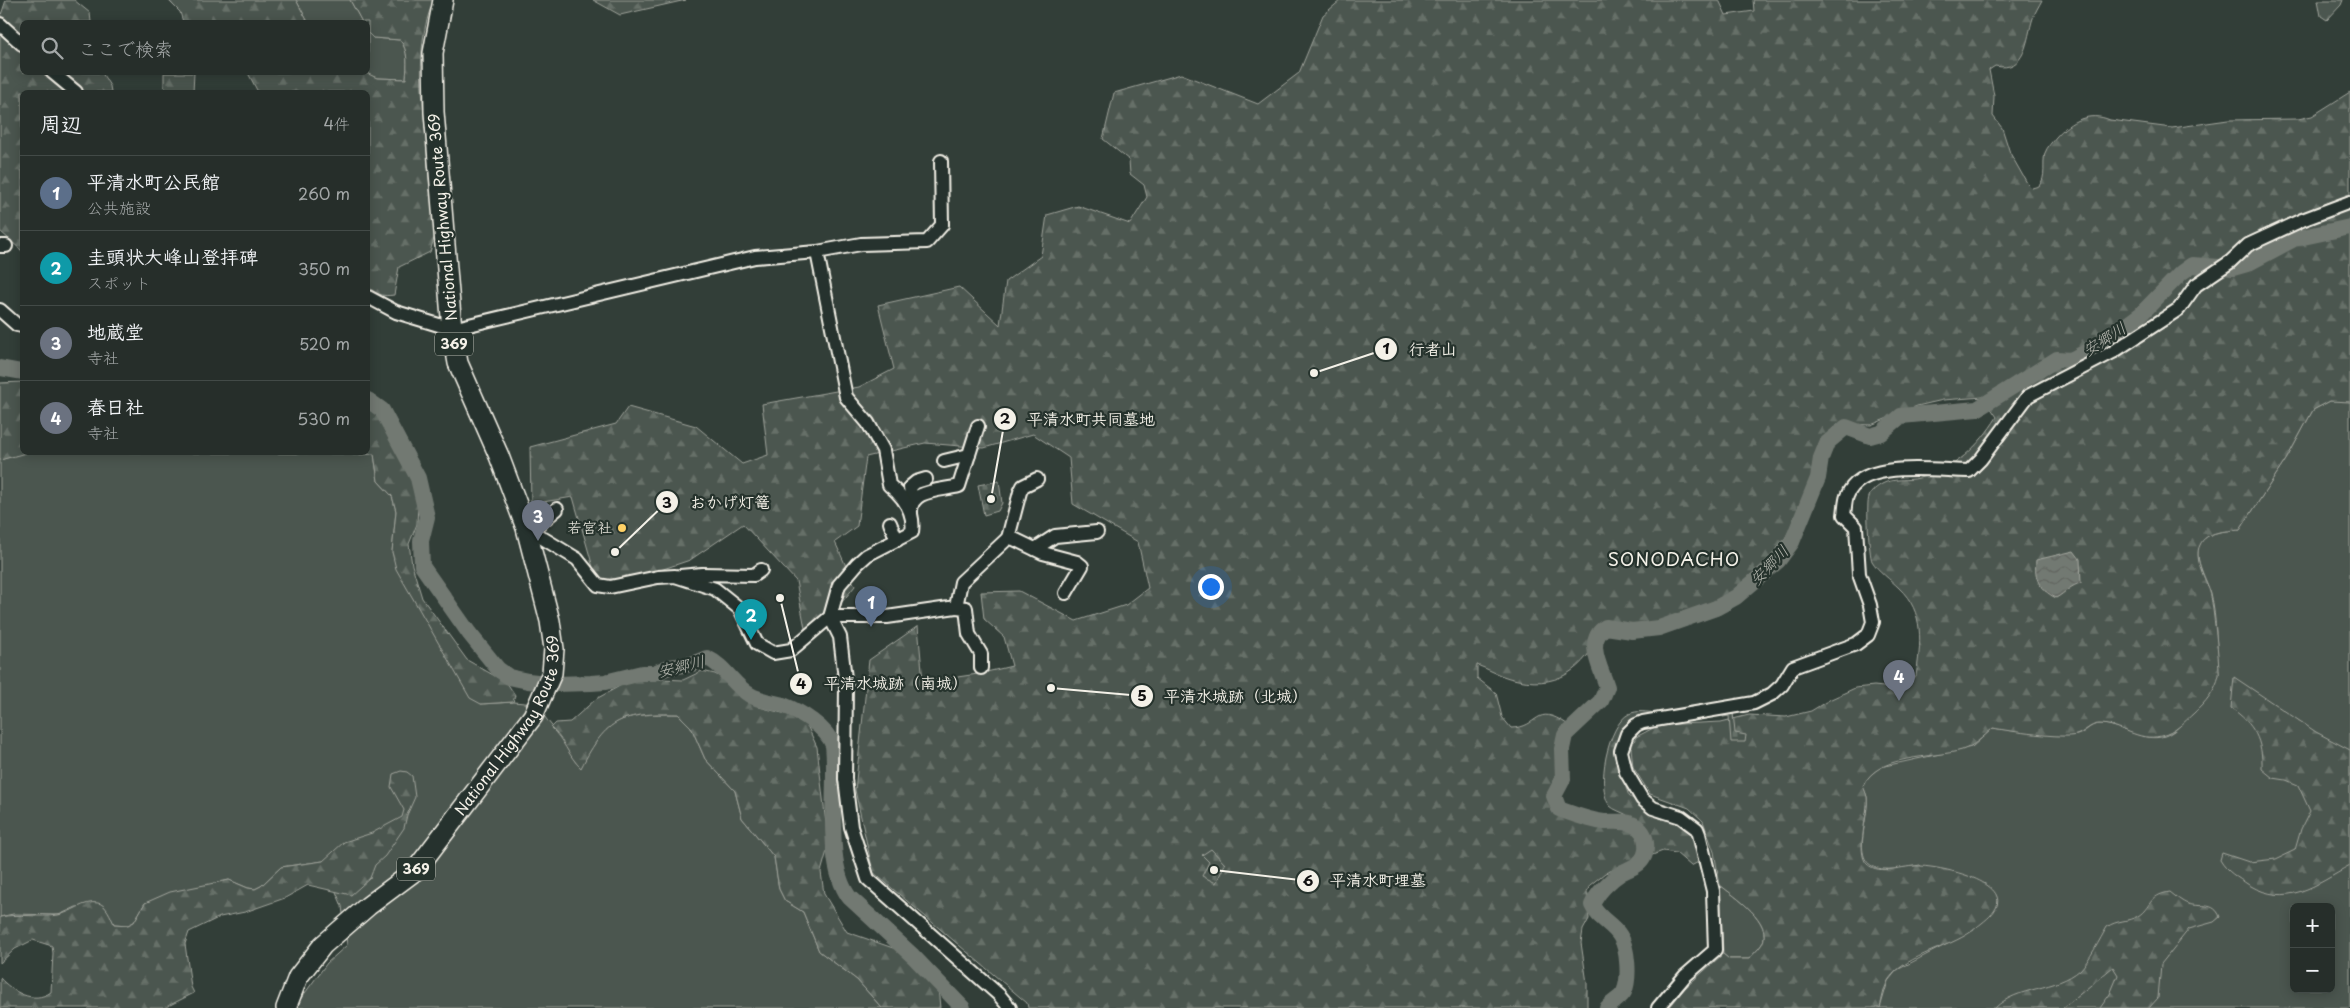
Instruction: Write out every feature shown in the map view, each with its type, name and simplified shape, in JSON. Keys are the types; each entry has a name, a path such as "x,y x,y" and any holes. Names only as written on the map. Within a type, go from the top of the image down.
{"highway":[{"name":"National Highway Route 369","path":"286,1008 298,977 323,945 368,906 415,871 534,714 552,673 554,649 550,621 526,528 499,456 458,362 452,329 434,112 433,53 443,0"}],"street":[{"path":"0,24 20,42"},
{"path":"56,75 74,90"},
{"path":"370,299 396,312 452,329 755,257 817,252 861,244 927,242 942,225 941,161"},
{"path":"1658,1008 1685,976 1715,950 1714,891 1697,829 1681,816 1647,804 1632,787 1621,751 1627,734 1643,722 1754,703 1772,694 1782,685 1793,667 1856,644 1868,635 1873,622 1870,605 1858,574 1856,527 1844,515 1847,494 1863,476 1883,471 1969,471 1981,459 2028,396 2134,339 2179,309 2196,285 2230,262 2248,246 2302,220 2350,202"},
{"path":"817,252 846,397 874,432 886,459 889,485 912,507"},
{"path":"0,310 20,326"},
{"path":"912,507 924,493 959,486 978,426"},
{"path":"944,461 969,455"},
{"path":"675,576 715,589 740,609 757,644 773,652 791,650 830,617 839,585 857,564 868,555 912,532 910,487 916,482 926,479"},
{"path":"956,606 961,582 1008,538 1020,492 1023,486 1037,479"},
{"path":"526,528 540,523 556,509"},
{"path":"890,523 897,540"},
{"path":"526,528 578,559 598,585 610,587 658,577 702,574 754,575 761,570"},
{"path":"1035,549 1055,536 1097,532"},
{"path":"1008,538 1035,549 1077,562 1082,566 1081,571 1066,593"},
{"path":"830,617 887,616 956,606 966,608 969,634 981,654 981,668"},
{"path":"830,617 840,637 846,687 845,778 851,827 868,879 999,995 1010,1008"}],"green space":[{"path":"6,0 74,0 90,13 91,20 20,20 20,75 103,75 111,90 20,90 20,249 0,231 0,18"},
{"path":"168,0 296,0 307,20 182,20 180,12"},
{"path":"296,0 350,0 361,20 307,20"},
{"path":"350,0 434,0 424,33 421,67 435,235 430,252 399,267 394,295 386,296 370,288 370,90 257,90 249,75 370,75 377,78 406,79 406,53 400,40 373,38 370,35 370,20 361,20"},
{"path":"593,0 686,0 620,15"},
{"path":"1341,0 1719,0 1726,15 1754,11 1753,0 2042,0 2034,16 2026,44 2019,59 2006,67 1995,66 1989,70 1994,96 1993,116 2002,128 2010,153 2027,183 2032,188 2039,186 2041,182 2044,174 2045,153 2048,147 2061,131 2080,119 2102,117 2110,120 2172,128 2228,120 2298,119 2312,116 2350,92 2350,402 2330,401 2313,410 2287,458 2240,530 2212,534 2203,540 2200,545 2198,550 2199,562 2210,592 2216,634 2219,675 2213,691 2206,701 2175,730 2161,736 2144,737 2115,727 2099,724 2093,725 2079,734 2069,736 2035,734 1993,728 1974,744 1962,750 1893,762 1870,775 1863,786 1867,797 1867,804 1862,851 1867,864 1885,870 1919,866 1955,872 1983,882 1992,890 1997,898 1996,908 1992,914 1967,934 1907,963 1897,970 1887,982 1880,1008 1669,1008 1685,988 1723,954 1729,959 1749,959 1762,944 1764,936 1763,927 1743,903 1720,885 1714,852 1703,821 1689,808 1650,794 1633,767 1631,748 1636,737 1659,725 1721,722 1749,715 1786,717 1811,711 1855,688 1874,686 1893,688 1916,676 1920,640 1917,618 1907,597 1872,561 1868,529 1868,501 1874,489 1880,485 1895,480 1915,479 1932,474 1955,463 1974,447 1997,417 1983,397 1943,400 1917,406 1871,425 1845,424 1833,428 1824,439 1804,505 1784,540 1759,571 1731,596 1691,613 1662,622 1604,629 1587,656 1567,674 1555,679 1541,682 1526,681 1505,677 1477,665 1477,678 1496,693 1502,717 1511,728 1520,727 1548,715 1567,724 1560,746 1556,772 1559,796 1564,807 1572,816 1629,826 1627,815 1610,806 1606,797 1604,772 1606,757 1615,730 1622,720 1635,712 1656,713 1651,717 1637,718 1620,771 1629,796 1661,819 1681,823 1692,830 1702,860 1691,866 1676,853 1663,851 1605,873 1590,885 1587,892 1589,919 1583,930 1581,943 1587,983 1587,1008 1028,1008 1027,1003 873,872 855,790 869,660 918,626 923,682 978,674 1012,666 1004,637 984,619 981,592 1019,591 1076,621 1126,605 1148,588 1138,542 1073,504 1069,458 1033,434 984,448 925,443 866,457 857,526 835,542 855,586 808,644 796,581 743,524 690,560 610,587 598,585 573,497 531,504 530,447 616,424 628,407 696,426 742,464 768,455 762,404 859,387 894,369 878,305 959,287 1000,325 1006,281 1041,256 1047,215 1078,206 1130,224 1147,197 1144,185 1130,174 1129,160 1103,139 1114,93 1181,74 1258,104 1299,73 1323,15"},
{"path":"2318,0 2343,0 2341,5 2327,20 2321,16"},
{"path":"370,35 373,38 400,40 406,53 406,79 377,78 369,75"},
{"path":"164,75 194,75 193,90 166,90"},
{"path":"20,382 20,455 0,460 0,383"},
{"path":"2343,400 2350,402 2350,1008 1880,1008 1888,981 1897,970 1974,930 1920,865 1885,869 1873,867 1866,861 1862,841 1867,807 1867,797 1863,786 1866,779 1880,767 1972,747 1993,728 2077,735 2094,725 2101,724 2110,725 2138,735 2156,738 2165,736 2179,727 2219,674 2213,604 2198,557 2199,546 2206,537 2211,535 2240,530 2287,458 2313,410 2330,401"},
{"path":"370,409 379,416 411,479 418,503 417,524 409,544 412,565 422,598 467,660 507,683 515,695 513,702 481,704 470,698 396,569 392,552 396,511 392,496 378,481 374,454 370,454"},
{"path":"20,454 374,454 378,481 392,496 396,511 392,552 481,704 513,702 536,704 564,741 580,767 599,737 618,721 643,715 678,714 691,727 705,759 735,791 742,818 774,857 779,889 785,901 803,912 819,951 857,980 882,1008 294,1008 327,963 347,945 342,906 323,861 281,867 261,886 255,889 229,880 145,903 134,922 128,925 114,924 104,906 76,907 59,915 13,914 0,917 0,460"},
{"path":"999,481 1002,503 998,511 984,515 978,485"},
{"path":"702,671 722,678 736,692 759,707 794,716 806,723 817,747 826,824 827,851 821,872 824,894 847,932 896,949 938,987 940,1008 882,1008 857,980 819,951 803,912 785,901 779,889 774,857 742,818 735,791 705,759 691,727 678,714 643,715 618,721 599,738 581,768 551,728 556,723 570,722 596,699 627,682 640,678 683,680"},
{"path":"2234,677 2316,732 2350,750 2350,866 2301,891 2289,894 2263,892 2233,874 2220,860 2222,853 2249,862 2276,859 2295,850 2301,829 2310,811 2298,785 2286,780 2273,778 2262,769 2261,749 2256,734 2246,720 2231,708"},
{"path":"1733,712 1735,733 1746,735 1745,742 1731,742 1729,716 1723,717 1723,713"},
{"path":"401,771 407,772 412,776 415,797 407,815 404,828 385,856 375,865 370,878 351,895 308,885 285,898 245,912 220,917 189,932 185,944 191,987 194,993 164,1008 0,1008 0,978 17,992 30,997 44,996 51,992 53,953 52,946 33,940 15,949 0,963 0,917 14,915 58,915 88,903 98,903 108,911 114,924 128,925 134,922 145,903 170,892 229,880 255,889 261,886 281,867 323,861 344,842 372,833 402,817 404,810 391,787 393,774"},
{"path":"1211,849 1225,864 1216,883 1202,876 1209,862 1202,855"},
{"path":"1720,885 1743,903 1763,927 1764,936 1762,944 1749,959 1729,959 1723,954"},
{"path":"2170,892 2188,904 2211,907 2220,917 2214,922 2189,929 2161,964 2158,998 2149,1008 2100,1008 2110,994 2118,975 2113,967 2063,1008 1995,1008 2014,996 2060,982 2070,977 2080,970 2091,956 2107,927 2138,916 2158,896"}],"water":[{"path":"2074,551 2080,559 2081,583 2071,587 2056,598 2045,591 2039,583 2036,573 2036,560"}],"waterway":[{"name":"安郷川","path":"1607,1008 1621,996 1626,986 1625,948 1620,936 1598,914 1592,905 1600,891 1608,883 1642,860 1646,850 1645,838 1639,828 1630,823 1598,821 1559,809 1554,796 1563,779 1562,749 1565,735 1601,701 1607,687 1596,655 1596,639 1599,633 1606,627 1632,631 1659,628 1716,608 1736,597 1778,561 1792,542 1818,478 1821,458 1827,443 1846,427 1870,436 1881,433 1901,416 1977,409 2057,359 2071,360 2102,343 2140,315 2181,273 2192,265 2233,268 2247,264 2294,239 2350,227"},
{"name":"安郷川","path":"0,368 20,372"},
{"name":"安郷川","path":"370,401 382,410 418,478 427,517 421,541 422,566 469,633 498,669 509,677 528,681 555,684 591,683 605,682 642,673 654,673 669,667 692,664 707,658 719,666 750,695 783,705 819,726 830,738 833,745 834,845 836,864 841,882 849,897 913,956 963,1008"}],"place":[{"name":"行者山","path":"1314,373"},
{"name":"平清水町共同墓地","path":"991,499"},
{"name":"若宮社","path":"622,528"},
{"name":"地蔵堂","path":"538,541"},
{"name":"おかげ灯篭","path":"615,552"},
{"name":"平清水城跡（南城）","path":"780,598"},
{"name":"平清水町公民館","path":"871,627"},
{"name":"圭頭状大峰山登拝碑","path":"751,640"},
{"name":"平清水城跡（北城）","path":"1051,688"},
{"name":"春日社","path":"1899,701"},
{"name":"平清水町埋墓","path":"1214,870"}],"district":[{"name":"SONODACHO","path":"1674,560"}]}
